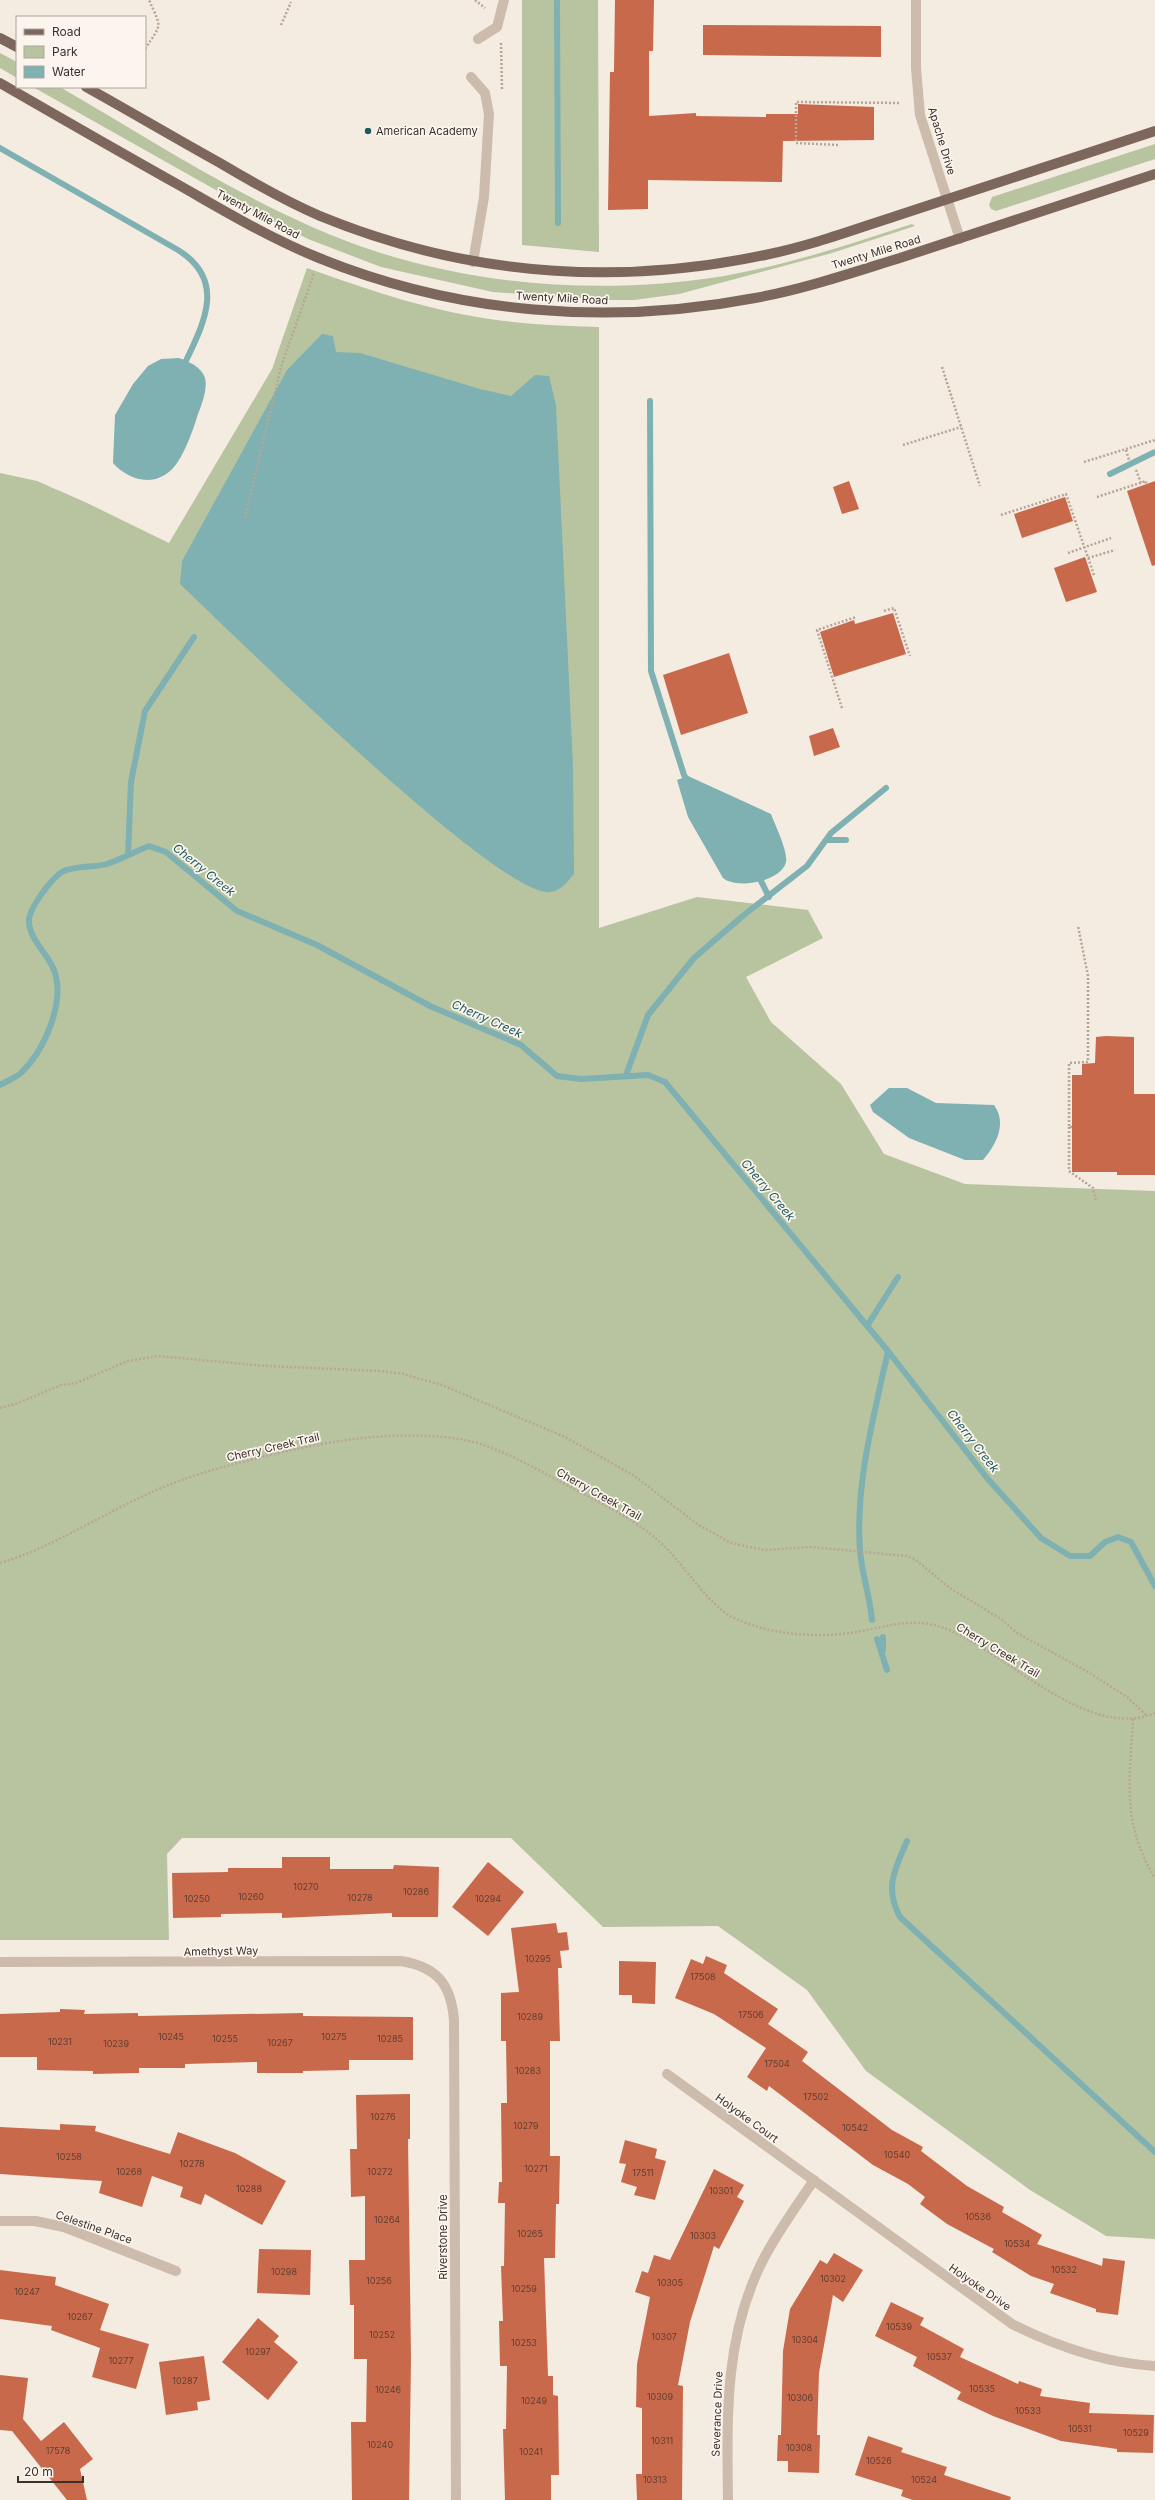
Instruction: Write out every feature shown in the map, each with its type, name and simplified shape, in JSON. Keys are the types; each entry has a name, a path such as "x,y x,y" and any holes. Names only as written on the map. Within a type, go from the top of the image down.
{"main road":[{"path":"0,38 16,46"},
{"name":"Twenty Mile Road","path":"0,84 253,227 320,258 380,280 468,301 555,312 608,313 702,306 760,297 818,283 960,239 1155,174"},
{"path":"88,88 251,181 317,214 392,242 473,262 545,271 592,273 655,270 718,263 767,255 808,244 947,200 1155,131"}],"street":[{"path":"478,39 497,27 504,0"},
{"name":"Apache Drive","path":"916,0 916,73 920,115 960,239"},
{"path":"471,77 485,94 489,114 484,197 473,262"},
{"name":"Amethyst Way","path":"0,1962 401,1961 427,1967 439,1977"},
{"name":"Riverstone Drive","path":"439,1977 453,2003 454,2020 456,2500"},
{"name":"Holyoke Court","path":"667,2074 814,2180"},
{"name":"Holyoke Drive","path":"814,2180 1012,2324 1051,2342 1085,2354 1118,2362 1155,2366"},
{"name":"Severance Drive","path":"728,2500 728,2385 734,2342 740,2320 762,2262 814,2180"},
{"name":"Celestine Place","path":"0,2221 36,2221 64,2227 176,2271"}],"path":[{"path":"146,48 159,29 159,22 149,0"},
{"path":"281,25 291,2"},
{"path":"838,145 796,144 796,102 900,103"},
{"path":"245,518 281,367 320,258"},
{"path":"942,367 980,486"},
{"path":"903,445 961,427"},
{"path":"1084,462 1155,440"},
{"path":"1126,450 1130,460"},
{"path":"1136,470 1141,483"},
{"path":"1097,497 1146,481 1146,484"},
{"path":"1001,515 1066,494 1094,575"},
{"path":"1068,552 1111,538"},
{"path":"1088,558 1115,550"},
{"path":"884,611 894,608 910,656"},
{"path":"842,708 817,630 856,617"},
{"path":"1078,926 1088,976 1088,1062 1069,1063 1070,1128 1068,1171 1093,1188 1096,1202"},
{"path":"0,1408 24,1401 61,1385 76,1383 128,1361 157,1356 266,1366 381,1371 428,1380 565,1437 633,1475 697,1524 731,1543 764,1550 811,1547 907,1556 916,1560 951,1589 1001,1619 1017,1633 1083,1669 1127,1697 1148,1716"},
{"name":"Cherry Creek Trail","path":"0,1563 51,1542 172,1483 240,1462 311,1445 366,1437 399,1435 458,1438 485,1445 515,1458 633,1521 666,1548 718,1606 736,1619 775,1631 820,1634 849,1633 905,1622 935,1624 959,1634 1071,1703 1093,1712 1116,1718 1133,1719 1155,1713"},
{"path":"1133,1719 1130,1816 1137,1843 1155,1878"}],"green space":[{"path":"522,0 598,0 599,252 522,245"},
{"path":"0,53 16,61 16,77 0,68"},
{"path":"35,88 62,88 193,166 261,203 331,235 378,252 426,265 475,275 524,282 575,285 625,285 675,282 724,276 772,266 912,224 915,226 832,253 679,294 634,300 606,300 493,292 381,267 308,239 246,207"},
{"path":"1155,144 1155,159 996,211 991,209 989,205 992,197"},
{"path":"307,268 380,293 454,313 516,322 599,327 599,928 697,897 808,910 823,938 746,977 771,1022 841,1084 884,1154 965,1184 1155,1191 1155,2239 1106,2236 1030,2190 866,2071 807,1990 718,1926 603,1927 511,1838 182,1838 167,1854 169,1940 0,1940 0,473 37,481 85,502 169,543 272,369"}],"water":[{"path":"322,334 333,336 336,352 360,353 480,389 511,396 535,375 549,376 556,405 573,766 574,874 564,885 555,891 551,892 523,883 479,854 425,811 306,704 180,584 182,561 287,370"},
{"path":"179,358 198,367 205,378 206,383 205,393 193,429 181,457 167,474 151,480 135,478 119,469 113,463 115,415 133,384 148,366 161,359"},
{"path":"688,776 771,814 785,851 786,862 783,869 768,879 758,882 738,883 730,882 723,878 688,817 677,780"},
{"path":"889,1088 907,1088 936,1103 994,1105 1000,1119 1000,1126 996,1140 988,1154 983,1160 965,1160 909,1138 873,1112 870,1105"}],"building":[{"path":"615,0 654,0 653,51 649,51 649,116 696,113 696,116 766,117 766,114 798,114 798,104 874,107 874,140 783,141 782,182 648,180 648,209 608,210 610,72 614,72"},
{"path":"703,25 881,26 881,57 703,55"},
{"path":"849,481 859,509 842,514 833,487"},
{"path":"1155,481 1155,565 1152,566 1127,491"},
{"path":"1065,497 1073,521 1022,538 1014,514"},
{"path":"1085,557 1097,592 1066,602 1054,568"},
{"path":"893,613 906,654 834,677 820,632 854,620 855,624"},
{"path":"729,653 748,713 681,735 663,675"},
{"path":"833,728 840,747 814,756 809,736"},
{"path":"1096,1037 1134,1037 1134,1094 1155,1094 1155,1175 1117,1175 1117,1172 1072,1172 1072,1075 1082,1075 1082,1064 1095,1063"},
{"path":"282,1857 330,1857 330,1869 393,1869 394,1865 439,1867 438,1917 392,1917 392,1913 282,1918 282,1913 221,1914 221,1917 173,1918 172,1873 228,1872 228,1868 282,1868"},
{"path":"488,1862 524,1892 488,1936 452,1907"},
{"path":"556,1923 558,1933 567,1932 569,1950 560,1951 562,1968 558,1968 560,2041 550,2041 550,2156 560,2156 559,2204 556,2204 555,2258 544,2258 548,2376 553,2376 553,2395 558,2396 559,2475 551,2475 551,2500 505,2500 503,2429 506,2429 507,2366 500,2366 499,2321 503,2321 501,2266 504,2266 505,2203 498,2203 499,2182 502,2182 501,2103 507,2103 506,2041 501,2041 501,1993 519,1992 511,1928"},
{"path":"706,1956 727,1965 724,1973 778,2009 768,2024 808,2052 802,2061 892,2130 923,2147 921,2151 967,2186 1004,2207 1002,2212 1042,2235 1037,2244 1102,2266 1103,2258 1125,2261 1118,2315 1096,2312 1096,2309 1050,2293 1054,2284 1031,2276 992,2252 994,2249 947,2224 920,2204 925,2197 908,2184 873,2165 769,2086 767,2091 747,2077 766,2048 714,2014 675,1998 691,1959 703,1964"},
{"path":"619,1961 656,1962 655,2004 632,2003 632,1995 619,1995"},
{"path":"60,2009 85,2010 84,2014 138,2013 138,2016 303,2013 303,2016 413,2017 413,2060 349,2060 349,2070 303,2071 303,2073 257,2073 257,2062 185,2064 185,2068 139,2068 139,2073 93,2074 93,2071 37,2070 37,2057 0,2057 0,2014 60,2012"},
{"path":"410,2094 410,2139 408,2139 411,2358 409,2500 352,2500 351,2422 366,2422 367,2359 354,2359 354,2305 350,2305 349,2260 365,2260 365,2196 351,2197 350,2149 357,2149 356,2095"},
{"path":"60,2124 96,2126 95,2131 170,2154 178,2132 235,2153 286,2181 262,2225 205,2194 201,2205 180,2197 183,2187 152,2176 142,2207 99,2193 102,2181 0,2174 0,2127 60,2130"},
{"path":"625,2140 657,2149 655,2158 666,2161 655,2200 634,2195 637,2187 621,2182 626,2164 619,2163"},
{"path":"714,2169 744,2185 737,2197 744,2201 719,2249 714,2246 690,2322 678,2385 683,2386 682,2500 637,2500 636,2474 642,2474 642,2408 636,2407 637,2364 650,2297 635,2292 642,2271 648,2273 654,2255 670,2260"},
{"path":"259,2249 311,2250 310,2295 257,2293"},
{"path":"834,2253 863,2270 843,2302 833,2295 819,2373 817,2435 820,2435 819,2473 788,2472 788,2461 777,2461 778,2435 781,2435 783,2351 790,2309 820,2260 827,2264"},
{"path":"0,2270 56,2277 55,2285 109,2304 100,2330 149,2344 136,2389 92,2377 100,2348 51,2330 52,2326 0,2319"},
{"path":"891,2302 924,2318 920,2325 964,2349 960,2357 1018,2384 1019,2381 1042,2389 1040,2396 1090,2403 1089,2413 1154,2415 1153,2453 1117,2452 1117,2449 1061,2441 993,2416 957,2399 961,2392 913,2366 917,2357 875,2336"},
{"path":"258,2318 279,2336 274,2342 298,2362 268,2400 222,2362"},
{"path":"204,2356 210,2400 197,2402 198,2410 166,2415 159,2362"},
{"path":"0,2375 28,2378 23,2419 41,2441 64,2422 93,2459 80,2469 87,2500 67,2500 12,2431 0,2430"},
{"path":"868,2436 903,2448 901,2452 947,2467 944,2475 1011,2497 1010,2500 913,2500 901,2496 903,2490 855,2475"}],"waterway":[{"path":"557,0 558,223"},
{"path":"0,148 178,250 193,262 203,275 207,290 207,304 198,335 183,367"},
{"path":"650,401 651,671 684,775 689,783"},
{"path":"1110,474 1155,452"},
{"path":"128,855 131,782 145,711 194,637"},
{"path":"626,1075 648,1015 694,958 745,914 807,866 831,833 886,788"},
{"path":"827,840 846,840"},
{"name":"Cherry Creek","path":"0,1085 19,1075 30,1064 45,1039 55,1011 57,983 54,970 32,935 29,922 32,910 41,894 58,875 72,868 107,864 149,846 166,852 237,911 317,945 430,1006 521,1045 557,1076 581,1079 648,1075 665,1082 888,1351 987,1478 1041,1538 1070,1556 1090,1556 1105,1542 1118,1537 1131,1542 1155,1586"},
{"path":"757,873 769,897"},
{"path":"867,1326 898,1277"},
{"path":"872,1620 860,1551 860,1501 867,1450 888,1351"},
{"path":"883,1637 883,1650"},
{"path":"877,1639 887,1670"},
{"path":"907,1841 895,1870 892,1888 895,1907 900,1917 1155,2152"}],"place":[{"name":"American Academy","path":"368,131"}]}
